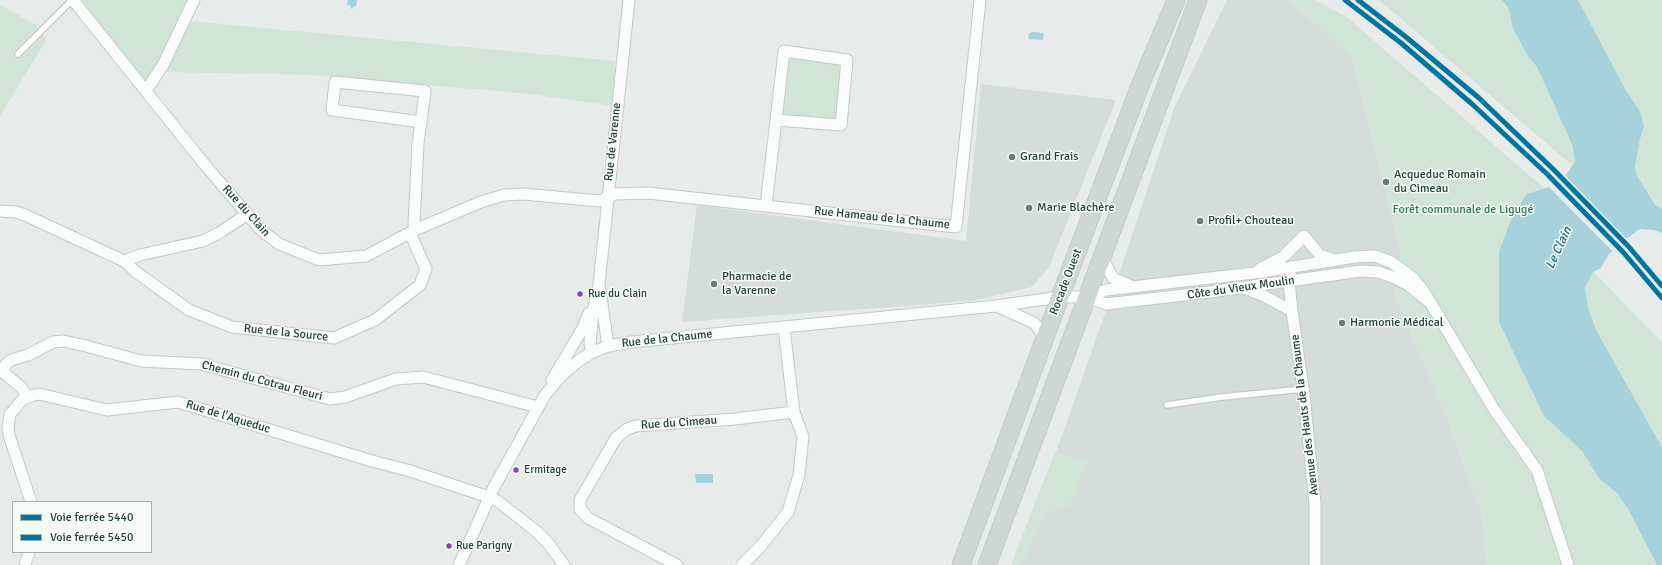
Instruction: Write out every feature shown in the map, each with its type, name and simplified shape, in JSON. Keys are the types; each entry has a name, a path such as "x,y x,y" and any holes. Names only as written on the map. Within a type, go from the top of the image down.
{"main road":[{"name":"Rocade Ouest","path":"961,565 1140,86 1176,0"},
{"name":"Rocade Ouest","path":"987,565 1198,0"}],"street":[{"name":"Rue du Clain","path":"73,0 246,214 260,229 279,244 318,260 366,256 413,231 481,202 504,195 523,194 600,201 607,198"},
{"path":"145,90 150,86 163,65 194,0"},
{"name":"Rue de Varenne","path":"592,353 590,342 593,312 599,284 627,0"},
{"name":"Rue Hameau de la Chaume","path":"607,198 615,194 648,192 956,227 980,0"},
{"path":"766,206 784,51 847,60 841,125 776,120"},
{"name":"Rue de la Source","path":"0,211 16,212 25,215 124,261 136,272 189,310 232,327 334,338 375,320 420,285 426,269 413,231 418,143 421,122 425,91 335,82 332,110 421,122"},
{"path":"124,261 140,255 203,241 223,231 246,214"},
{"path":"1252,273 1283,256 1304,236 1320,255 1334,260"},
{"name":"Côte du Vieux Moulin","path":"1087,297 1106,290 1252,273 1355,257 1375,256 1390,262 1413,278 1432,304 1495,411 1537,470 1568,565"},
{"path":"1102,257 1113,278 1132,287"},
{"name":"Avenue des Hauts de la Chaume","path":"1295,266 1289,282 1304,389 1315,504 1315,565"},
{"name":"Côte du Vieux Moulin","path":"1087,297 1106,304 1289,282 1345,272 1378,272 1393,276 1408,285 1432,304"},
{"name":"Rue de Varenne","path":"599,284 608,346"},
{"name":"Rue de Varenne","path":"545,396 564,358 583,328 599,284"},
{"path":"1242,288 1264,296 1292,311"},
{"name":"Rue de la Chaume","path":"459,565 489,496 545,396 562,375 592,353 608,346 640,341 996,306 1060,297 1087,297"},
{"path":"996,306 1034,323 1045,337"},
{"path":"742,565 760,547 788,512 799,475 803,438 794,412 784,328"},
{"name":"Chemin du Cotrau Fleuri","path":"28,397 22,387 5,374 4,369 6,364 11,360 28,355 54,342 62,341 141,361 201,364 330,399 345,397 396,379 423,377 538,407"},
{"name":"Rue de l'Aqueduc","path":"28,397 40,394 107,410 178,402 372,461 407,470 489,496 499,502 548,543 564,565"},
{"path":"28,397 14,409 8,420 8,427 9,435 31,501"},
{"name":"Rue du Cimeau","path":"677,565 588,518 580,509 580,500 616,438 627,429 636,426 735,419 794,412"},
{"path":"25,565 30,553"}],"lane":[{"path":"18,54 73,0"},
{"path":"1167,405 1222,397 1304,389"}],"shaded area":[{"path":"1227,0 1289,0 1352,56 1401,253 1395,295 1444,410 1482,514 1487,565 1016,565 1118,277 1174,108"},
{"path":"981,84 1116,100 1049,267 1032,287 972,301 682,322 697,205 966,241"}],"green space":[{"path":"82,0 187,0 155,70 148,79 143,79 107,36"},
{"name":"Forêt communale de Ligugé","path":"1289,0 1316,0 1348,18 1545,189 1534,328 1657,565 1487,565 1482,514 1444,410 1395,295 1401,253 1352,56"},
{"path":"1379,0 1662,0 1662,232 1592,174 1573,166"},
{"path":"0,5 36,25 46,40 0,116"},
{"path":"188,21 615,61 613,106 531,94 311,75 164,72"},
{"path":"787,58 843,63 837,120 782,114"},
{"path":"1593,272 1662,342 1662,447 1596,330 1588,307 1585,288"},
{"path":"1055,452 1087,462 1069,507 1047,512 1038,525 1022,565 1011,565"}],"water":[{"path":"348,0 357,0 356,6 351,9 350,5 347,5"},
{"name":"Le Clain","path":"1502,0 1578,0 1624,87 1640,112 1644,126 1635,166 1636,174 1655,205 1662,209 1662,233 1654,230 1640,229 1626,239 1609,254 1601,268 1593,272 1585,288 1588,307 1596,330 1662,447 1662,565 1657,565 1627,507 1617,493 1599,478 1582,451 1544,416 1499,322 1499,252 1510,222 1527,194 1549,187 1565,176 1575,162 1573,147 1553,102 1537,67 1528,56 1513,29 1509,9"},
{"path":"1032,32 1044,33 1043,40 1029,39 1028,35"},
{"path":"695,474 713,474 713,483 696,483"}],"pier":[{"path":"1564,174 1628,240 1613,252 1548,186"}],"rail line":[{"name":"5440","path":"1345,0 1401,43 1472,104 1547,174 1623,252 1662,298"},
{"name":"5450","path":"1358,0 1406,37 1479,98 1553,169 1629,247 1662,286"}],"place":[{"name":"Grand Frais","path":"1012,157"},
{"name":"Acqueduc Romain du Cimeau","path":"1386,182"},
{"name":"Marie Blachère","path":"1029,208"},
{"name":"Profil+ Chouteau","path":"1200,221"},
{"name":"Pharmacie de la Varenne","path":"714,284"},
{"name":"Rue du Clain","path":"580,294"},
{"name":"Harmonie Médical","path":"1342,323"},
{"name":"Ermitage","path":"516,470"},
{"name":"Rue Parigny","path":"449,546"}]}
